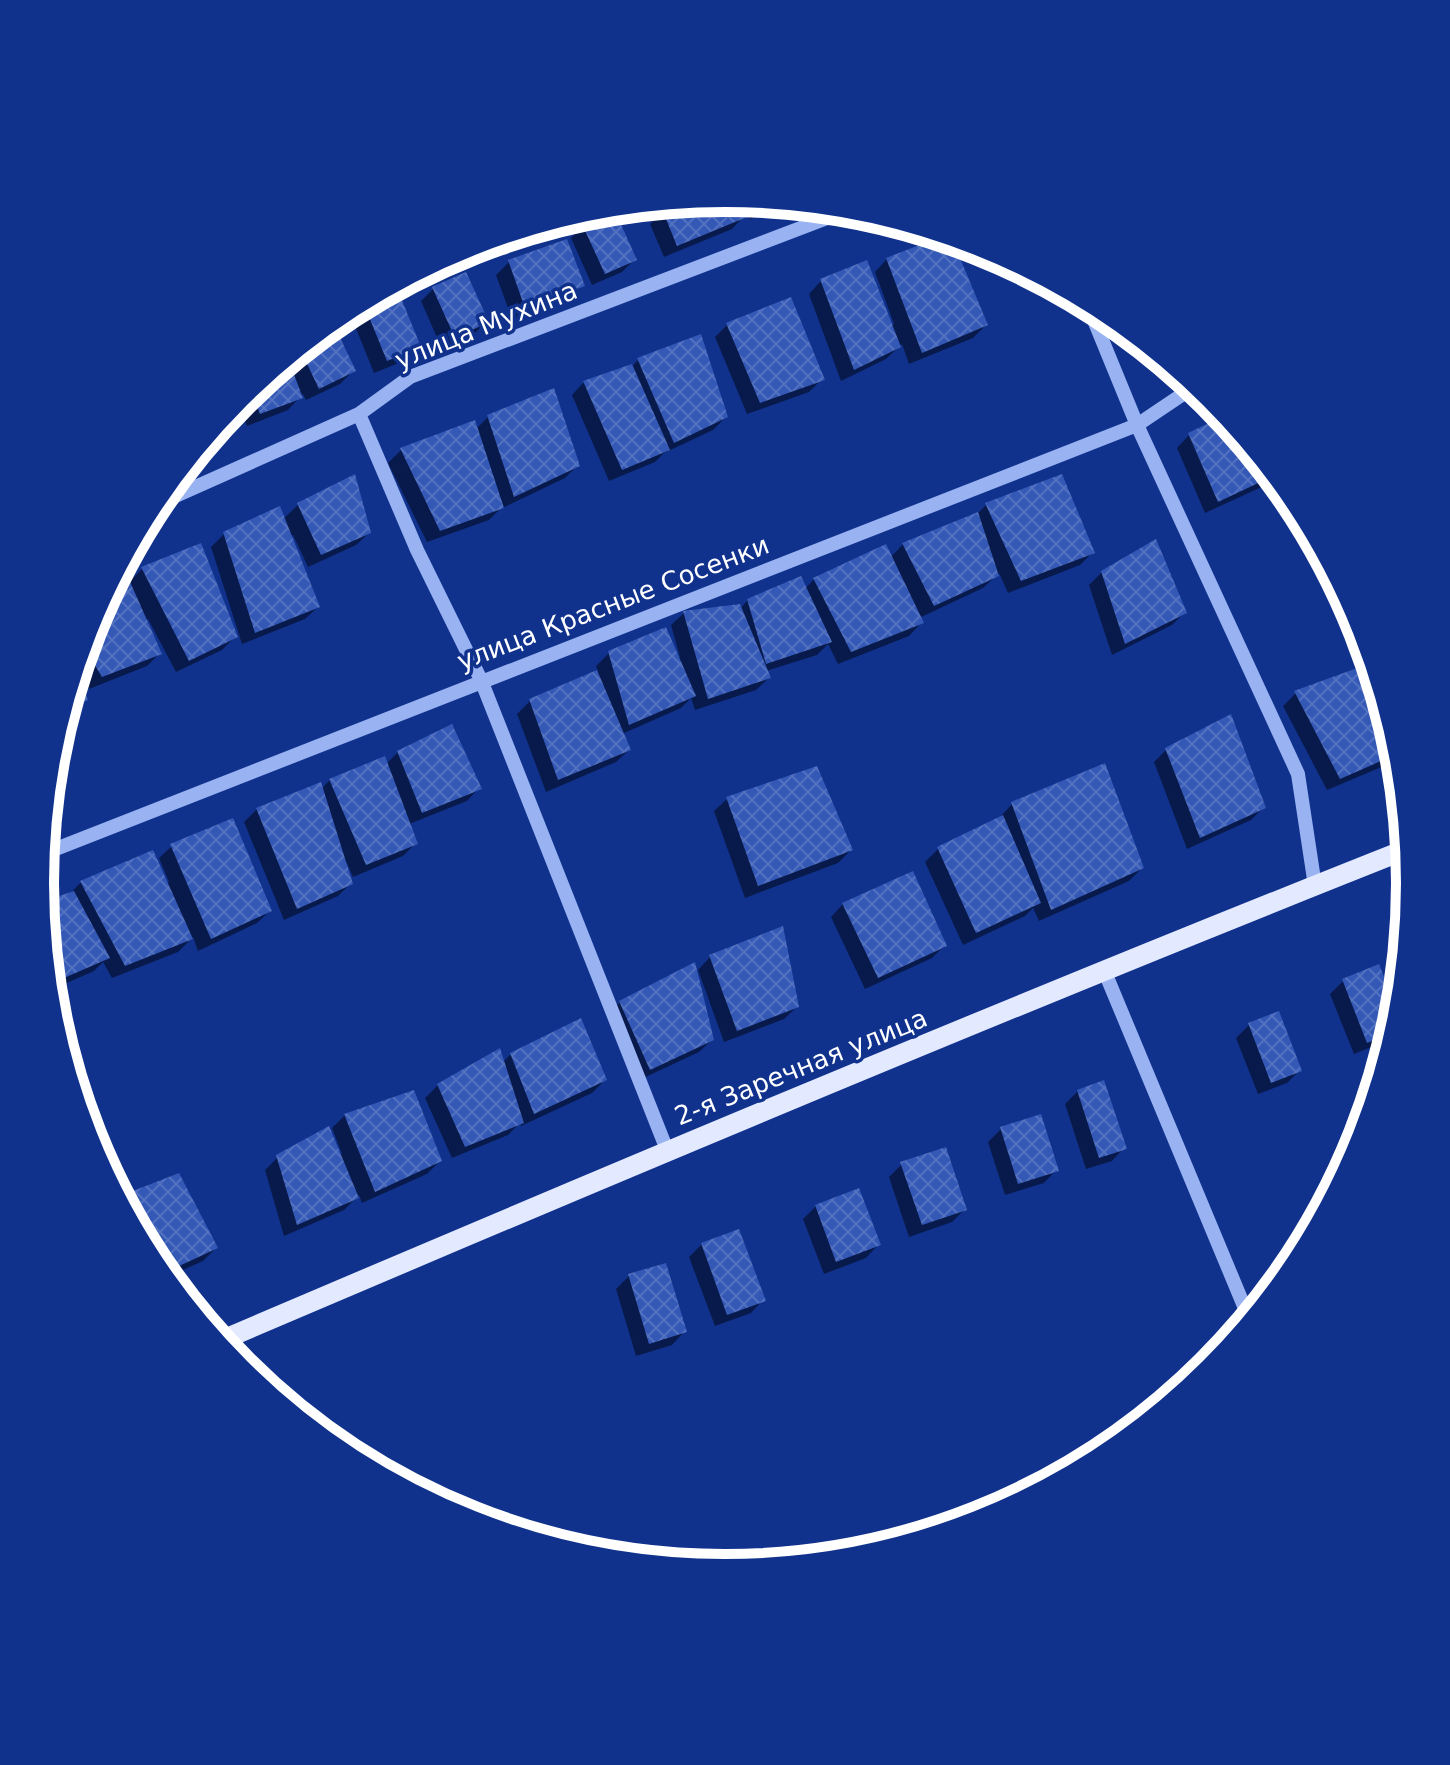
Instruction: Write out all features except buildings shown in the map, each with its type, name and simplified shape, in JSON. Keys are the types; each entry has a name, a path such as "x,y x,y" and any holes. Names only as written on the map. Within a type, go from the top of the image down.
{"main road":[{"name":"2-я Заречная улица","path":"231,1336 667,1150 1395,854"}],"street":[{"name":"улица Мухина","path":"178,495 359,414 410,377 825,219"},
{"path":"1095,323 1137,425 1298,774 1315,886"},
{"name":"улица Красные Сосенки","path":"55,849 1137,425 1184,394"},
{"path":"359,414 417,550 481,680 667,1150"},
{"path":"1104,970 1244,1307"}]}
